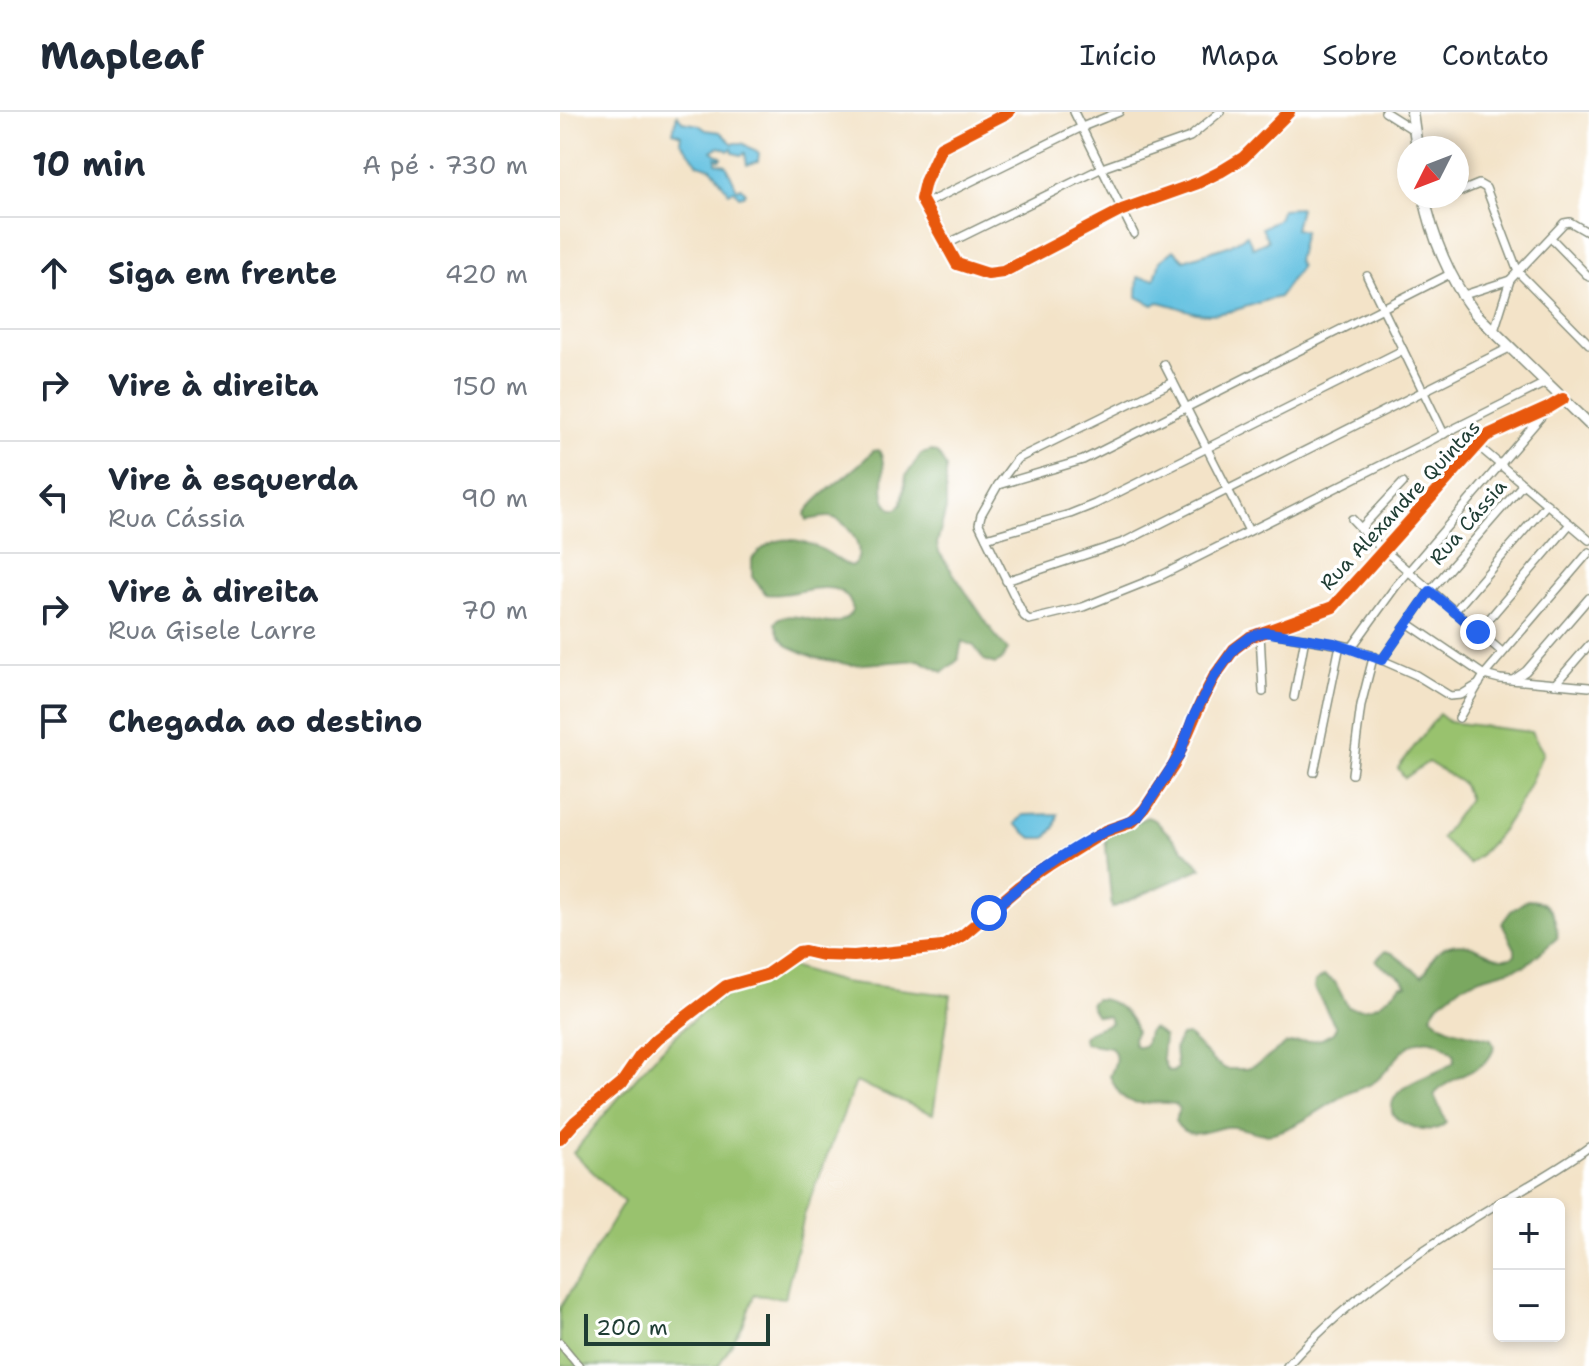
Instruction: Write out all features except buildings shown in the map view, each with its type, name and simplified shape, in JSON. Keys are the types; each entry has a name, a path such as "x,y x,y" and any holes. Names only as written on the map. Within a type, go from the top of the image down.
{"main road":[{"path":"1412,112 1416,136"},
{"path":"1427,208 1450,274 1461,296 1589,424"}],"street":[{"path":"1009,112 941,147 922,192 923,205 954,261 961,267 988,274 1003,272 1122,210 1220,172 1243,158 1289,112"},
{"path":"1074,112 1134,234"},
{"path":"923,205 1119,112"},
{"path":"945,245 1102,168 1199,132 1217,115 1207,112"},
{"path":"1385,112 1415,131"},
{"path":"1469,188 1479,184 1488,191 1518,272 1589,344"},
{"path":"1461,296 1510,280 1567,222 1589,233"},
{"path":"1551,238 1589,277"},
{"path":"998,485 1083,460 1450,274"},
{"path":"1367,276 1444,434"},
{"path":"1494,331 1510,280"},
{"path":"1006,581 1124,542 1511,347"},
{"path":"986,538 1070,514 1208,450 1403,350"},
{"path":"1164,364 1249,531"},
{"path":"1173,382 1017,459 998,485 979,524 1024,616 1033,620 1112,597 1158,577 1547,382"},
{"name":"Rua Alexandre Quintas","path":"560,1139 575,1122 621,1084 640,1056 657,1039 726,986 766,975 799,952 854,956 942,947 963,935 1019,887 1050,866 1106,831 1132,822 1145,809 1174,765 1192,719 1219,669 1241,643 1262,632 1333,607 1491,432 1563,399"},
{"path":"1352,647 1408,572 1548,408"},
{"path":"1477,445 1589,540"},
{"path":"1360,529 1403,483"},
{"name":"Rua Cássia","path":"1382,660 1430,591 1523,484"},
{"path":"1454,612 1547,504"},
{"path":"1352,519 1408,572 1502,652"},
{"path":"1478,632 1570,524"},
{"path":"1459,718 1484,675 1502,652 1589,552"},
{"path":"1513,680 1526,671 1589,598"},
{"path":"1409,624 1484,675 1589,687"},
{"path":"1263,692 1262,632 1352,647 1416,675 1453,697 1479,684"},
{"path":"1294,697 1305,638"},
{"path":"1314,772 1340,645"},
{"path":"1555,684 1589,645"},
{"path":"1352,774 1361,705 1373,658"},
{"path":"1287,1366 1360,1298 1409,1261 1479,1215 1537,1183 1589,1147"},
{"path":"560,1343 579,1366"}],"green space":[{"path":"879,450 884,496 891,509 897,509 902,503 906,476 921,454 932,451 938,454 946,467 946,509 937,544 939,552 1008,650 1001,661 995,664 984,660 974,646 962,641 958,660 943,672 919,660 851,665 813,657 788,646 779,635 775,623 779,618 799,617 829,623 846,618 853,610 847,598 839,591 828,588 766,594 752,577 752,559 770,544 789,540 809,544 852,566 859,555 858,547 846,526 831,517 807,520 805,514 873,451"},
{"path":"1439,714 1449,722 1531,732 1543,752 1513,814 1493,841 1469,864 1441,838 1469,799 1462,783 1428,762 1405,778 1398,768"},
{"path":"1147,817 1155,820 1202,868 1112,908 1105,836"},
{"path":"1527,900 1535,900 1551,911 1557,938 1526,965 1461,986 1439,1003 1431,1015 1451,1028 1491,1039 1494,1046 1485,1062 1451,1081 1434,1095 1446,1122 1441,1127 1416,1128 1400,1121 1392,1111 1393,1101 1406,1086 1454,1062 1452,1052 1432,1040 1409,1046 1371,1084 1349,1093 1293,1126 1267,1134 1237,1127 1185,1132 1175,1121 1179,1109 1175,1104 1136,1103 1123,1097 1116,1089 1110,1076 1115,1061 1111,1047 1084,1043 1083,1037 1088,1032 1111,1023 1109,1017 1096,1015 1090,1004 1095,999 1102,999 1126,1013 1136,1032 1134,1045 1145,1045 1148,1032 1153,1028 1164,1037 1162,1058 1167,1070 1173,1072 1177,1068 1175,1048 1181,1036 1188,1035 1213,1061 1226,1069 1247,1069 1286,1044 1322,1039 1333,1033 1336,1027 1314,988 1315,982 1324,976 1335,982 1348,1007 1364,1008 1378,1005 1401,985 1407,985 1376,960 1385,951 1422,976 1437,953 1452,945 1472,946 1498,957 1515,955 1502,923 1511,911"},
{"path":"790,967 842,982 951,995 933,1114 856,1082 805,1212 785,1298 754,1295 743,1326 718,1366 560,1366 560,1308 624,1202 573,1153 650,1062 694,1019 739,987"}],"water":[{"path":"677,115 683,122 720,132 732,143 742,143 759,153 758,161 747,165 745,153 741,155 733,153 732,148 728,151 720,147 712,151 722,158 719,161 716,158 716,163 726,165 737,189 741,187 745,191 744,195 739,196 734,190 729,193 711,168 698,164 680,141 681,135 673,132"},
{"path":"1300,208 1295,229 1304,231 1297,261 1300,267 1279,297 1228,312 1207,314 1158,302 1153,305 1137,297 1138,277 1155,279 1160,261 1174,250 1184,260 1228,246 1247,235 1253,248 1268,241 1262,228 1278,219 1282,209"},
{"path":"1058,814 1055,827 1046,838 1032,838 1015,824 1023,815"}],"cycle path":[{"path":"1009,112 941,147 921,199 957,264 988,274 1003,272 1122,210 1220,172 1243,158 1289,112"},
{"path":"560,1139 575,1122 621,1084 640,1056 657,1039 726,986 766,975 799,952 854,956 942,947 963,935 1019,887 1050,866 1106,831 1132,822 1145,809 1174,765 1202,700 1234,649 1250,637 1333,607 1486,436 1563,399"}],"route":[{"path":"989,913 1050,866 1106,831 1140,816 1180,754 1192,719 1214,677 1234,649 1250,637 1264,632 1334,643 1382,660 1430,591 1478,632"}]}
